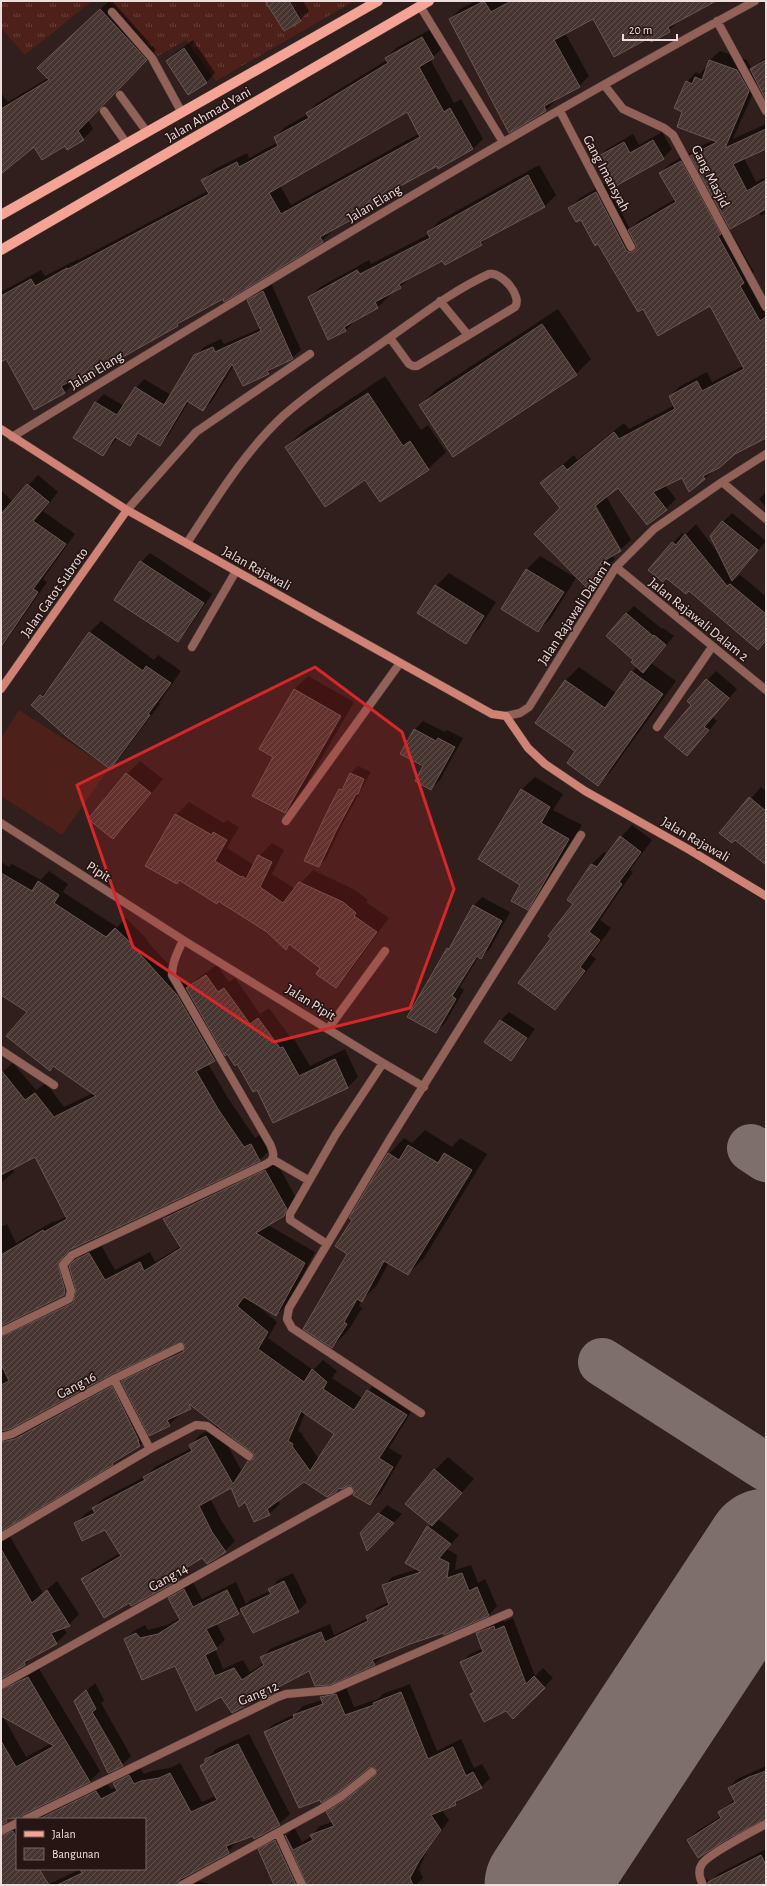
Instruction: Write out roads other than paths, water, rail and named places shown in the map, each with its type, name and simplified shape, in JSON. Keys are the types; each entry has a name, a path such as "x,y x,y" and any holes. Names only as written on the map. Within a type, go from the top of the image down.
{"main road":[{"name":"Jalan Ahmad Yani","path":"1,215 378,1"},
{"name":"Jalan Ahmad Yani","path":"1,250 424,4"}],"street":[{"name":"Jalan Elang","path":"12,437 264,283 503,142 755,1"},
{"path":"424,4 503,142"},
{"path":"112,12 152,58 182,113"},
{"path":"718,21 766,111"},
{"name":"Gang Masjid","path":"605,86 622,109 664,128 673,135 766,307"},
{"path":"120,95 147,132"},
{"path":"104,111 127,144"},
{"name":"Gang Imansyah","path":"560,111 632,247"},
{"path":"187,543 228,481 263,438 284,416 319,387 440,301 489,274 496,273 500,276 517,297 516,305 416,367 409,364 390,338"},
{"path":"440,301 468,335"},
{"path":"127,510 196,432 310,354"},
{"name":"Jalan Rajawali","path":"1,429 127,510 492,714 506,716 528,748 546,764 611,806 688,849 766,896"},
{"name":"Jalan Rajawali Dalam 1","path":"506,716 520,713 529,707 616,567 654,529 722,482 766,454"},
{"path":"722,482 766,519"},
{"name":"Jalan Gatot Subroto","path":"1,689 127,510"},
{"name":"Jalan Rajawali Dalam 2","path":"616,567 766,690"},
{"path":"192,647 236,571"},
{"path":"657,726 712,647"},
{"path":"286,821 400,663"},
{"name":"Pipit","path":"1,823 183,940"},
{"path":"421,1413 292,1328 287,1319 290,1308 390,1139 581,835"},
{"path":"1,1332 66,1302 71,1296 71,1291 63,1265 72,1255 253,1171 272,1159 274,1153 270,1144 172,975 174,958 183,940"},
{"name":"Jalan Pipit","path":"183,940 424,1087"},
{"path":"328,1028 385,951"},
{"path":"1,1050 54,1085"},
{"path":"327,1244 290,1220 290,1214 308,1180 362,1093 383,1063"},
{"path":"272,1159 308,1180"},
{"path":"114,1379 180,1348"},
{"name":"Gang 16","path":"1,1437 12,1434 114,1379 150,1449"},
{"path":"1,1537 150,1449 200,1425 207,1426 249,1456"},
{"name":"Gang 14","path":"1,1685 349,1491"},
{"name":"Gang 12","path":"28,1818 278,1697 286,1694 331,1690 509,1613"},
{"path":"182,1885 321,1809 372,1772"},
{"path":"1,1831 16,1824"},
{"path":"703,1885 700,1870 706,1859 766,1824"},
{"path":"278,1833 302,1885"}]}
